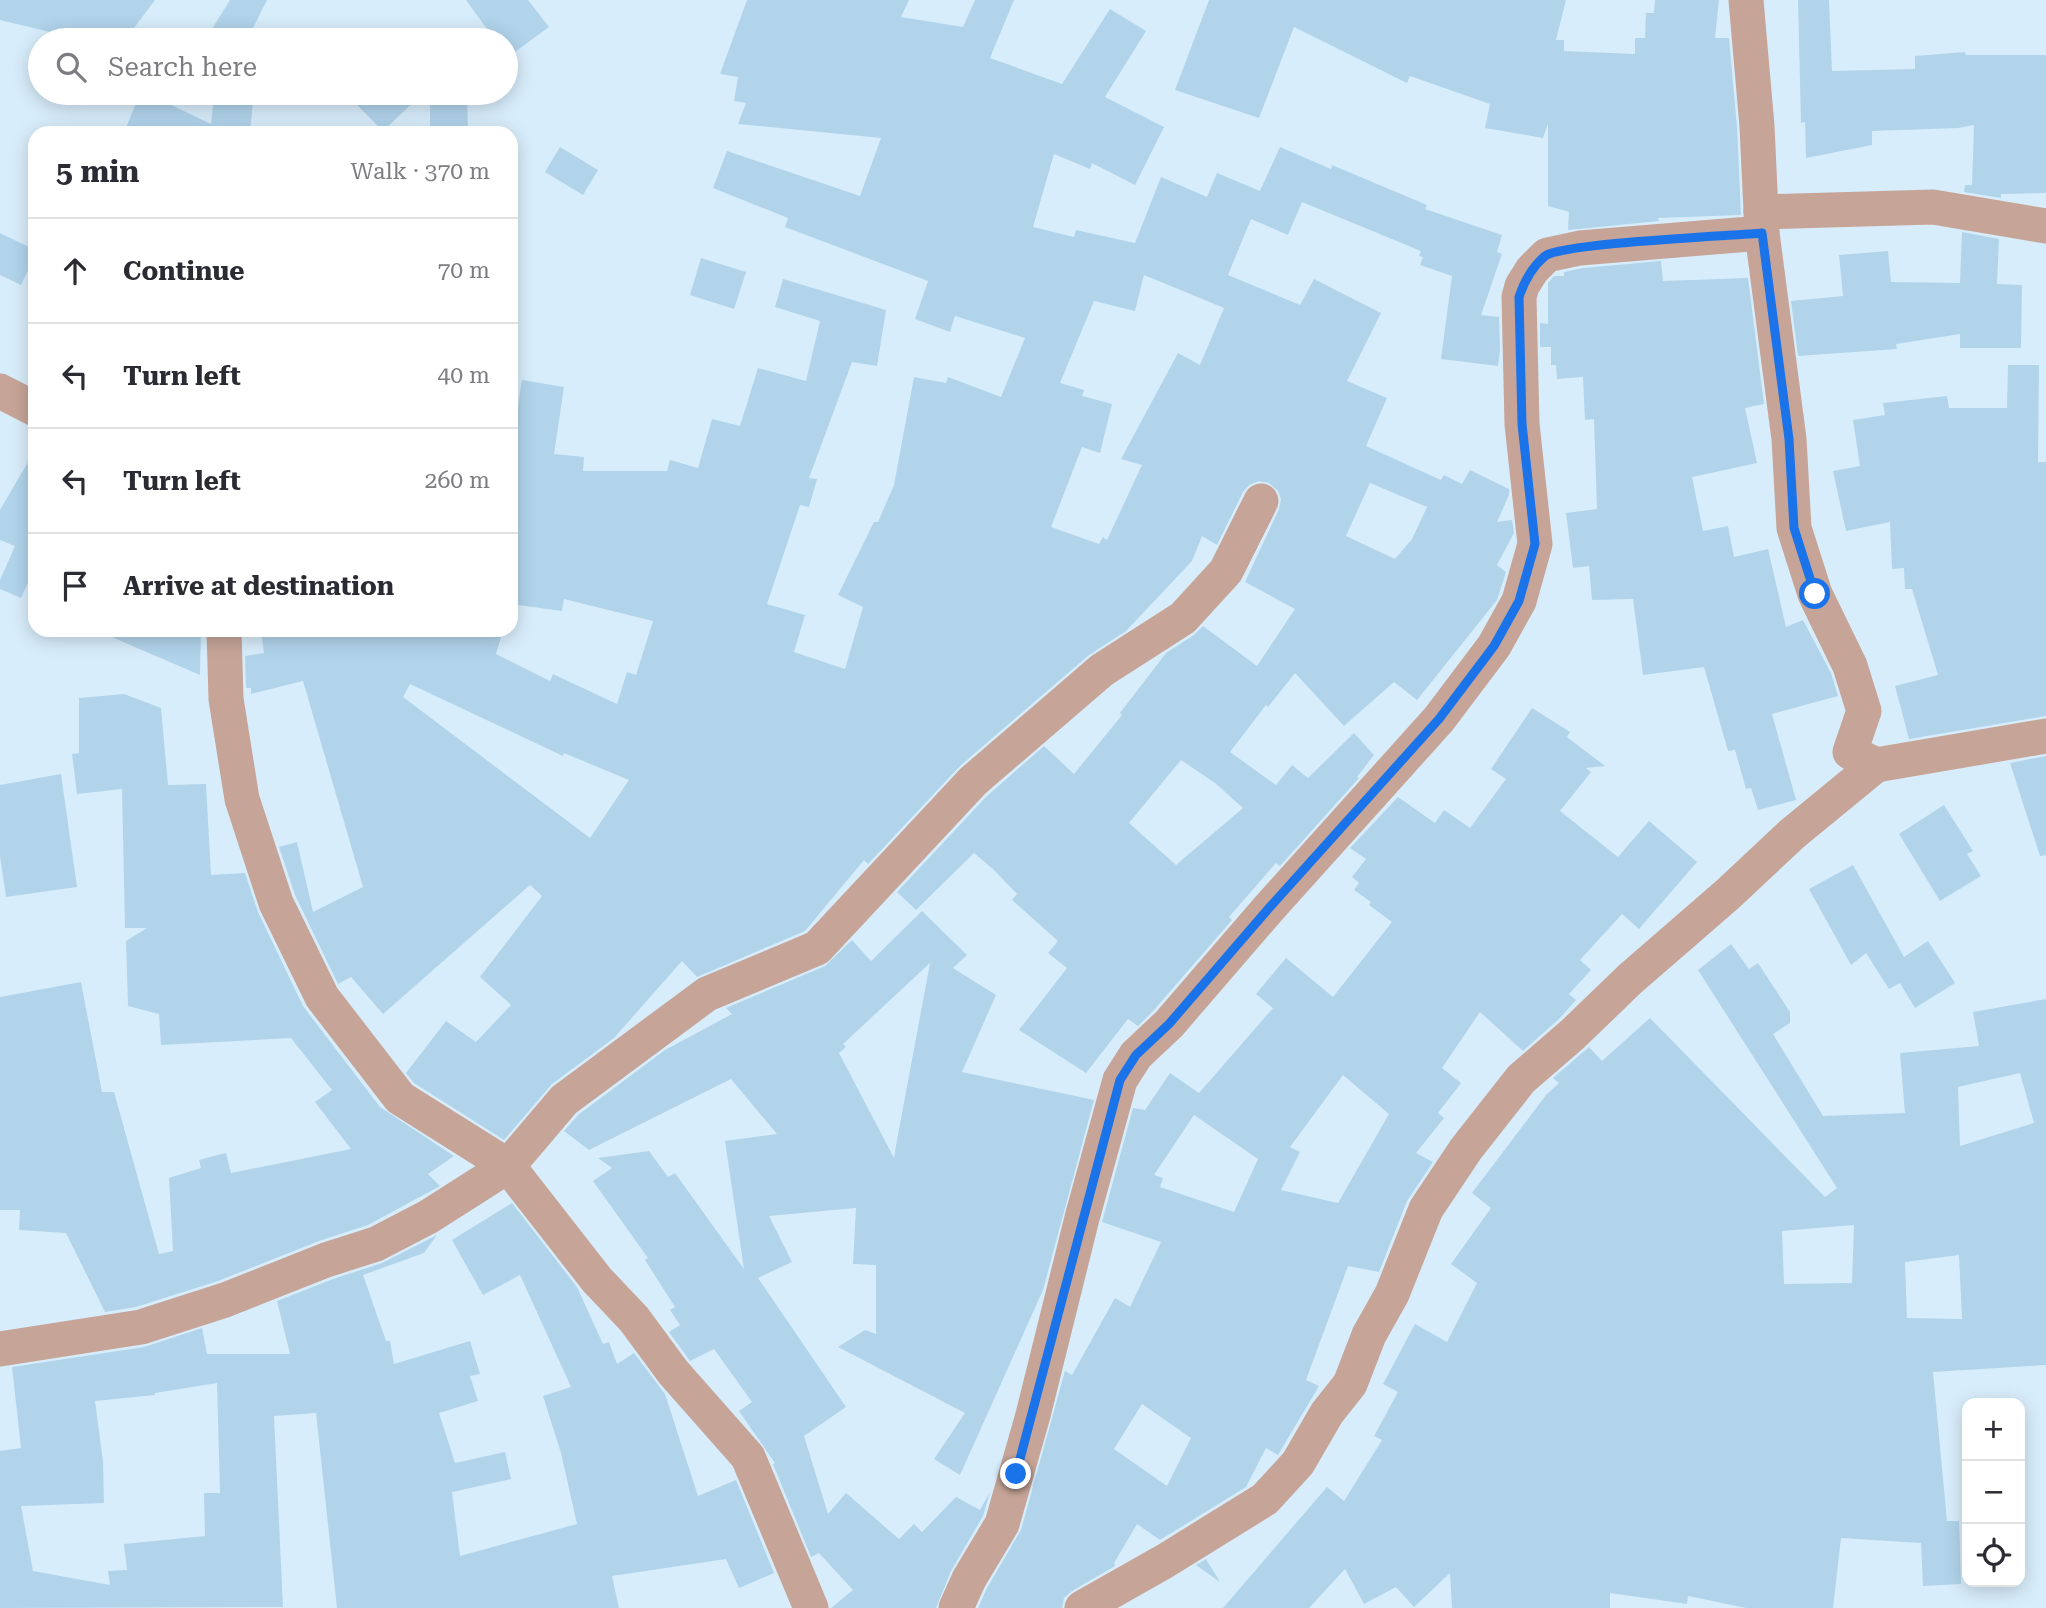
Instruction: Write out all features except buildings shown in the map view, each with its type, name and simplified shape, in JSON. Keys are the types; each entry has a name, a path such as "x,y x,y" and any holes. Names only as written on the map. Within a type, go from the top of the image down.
{"street":[{"path":"1746,0 1762,223 1789,439 1794,528 1815,594 1847,657 1864,711 1850,752 1876,765"},
{"path":"956,1608 970,1578 1002,1524 1120,1080 1136,1055 1169,1024 1439,719 1494,646 1519,601 1535,544 1522,424 1519,297 1532,270 1547,255 1580,248 1762,223 1933,206 2046,226"},
{"path":"0,391 28,405"},
{"path":"0,1349 141,1326 225,1300 326,1260 376,1244 428,1217 508,1166 564,1100 706,994 817,948 973,781 1102,670 1183,618 1226,571 1261,501"},
{"path":"224,637 226,699 242,799 276,903 321,997 400,1097 508,1166 597,1280 634,1319 673,1372 748,1457 811,1608"},
{"path":"1082,1608 1165,1562 1265,1499 1298,1463 1327,1413 1350,1384 1369,1335 1392,1294 1426,1209 1466,1149 1521,1079 1792,834 1876,765 2046,736"}],"route":[{"path":"1016,1474 1120,1080 1136,1055 1169,1024 1439,719 1494,646 1519,601 1535,544 1522,424 1519,297 1532,270 1547,255 1580,248 1762,233 1789,439 1794,528 1815,594"}]}
